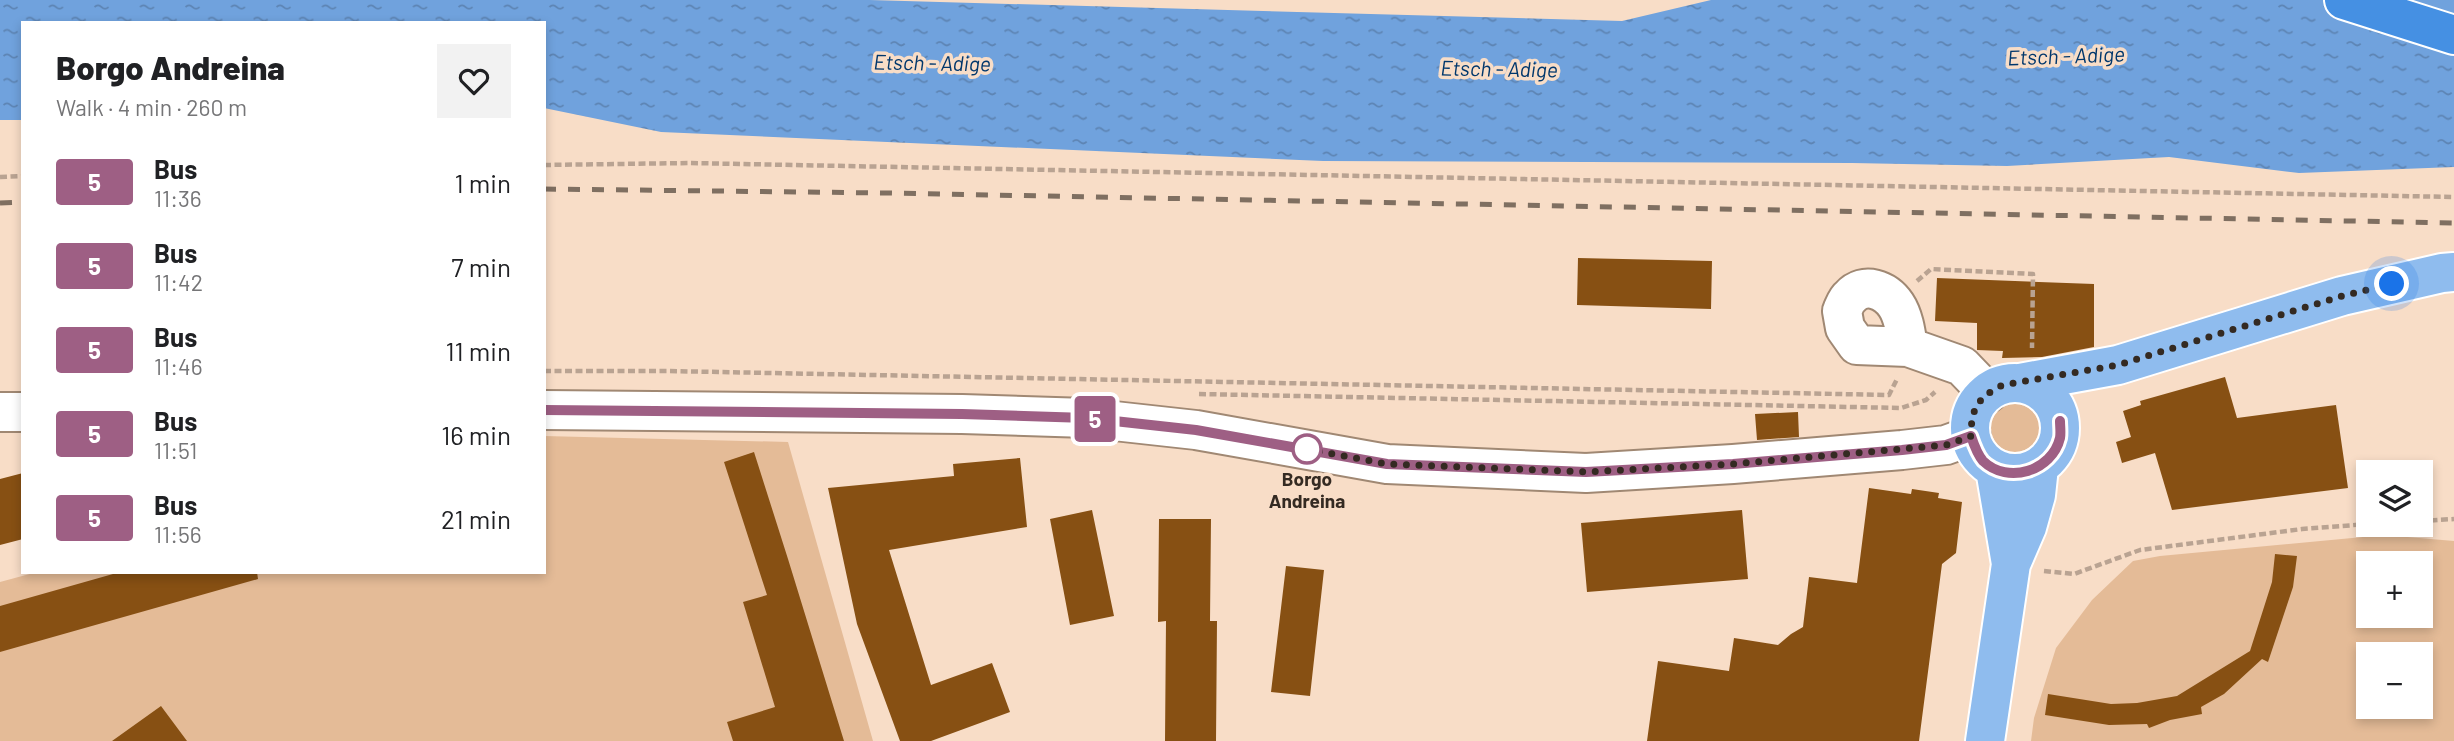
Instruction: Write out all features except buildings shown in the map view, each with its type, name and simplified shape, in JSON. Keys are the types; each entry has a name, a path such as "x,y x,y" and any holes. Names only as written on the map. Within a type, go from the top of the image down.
{"highway":[{"path":"2344,0 2454,35"}],"main road":[{"path":"2003,377 2034,387 2046,395 2055,407 2060,421 2060,439 2052,455 2039,467 2018,473 1995,469 1983,461 1971,436 1971,419 1977,404 2003,377 2118,365 2342,296 2454,272"},
{"path":"2060,421 2118,365"},
{"path":"1985,741 2027,567 2026,527 2039,467"},
{"path":"1995,469 2027,567"}],"street":[{"path":"1905,359 1962,366 2003,377"},
{"path":"546,410 962,414 1087,418 1196,430 1387,464 1586,472 1831,456 1946,445 1971,436"},
{"path":"0,412 21,412"}],"path":[{"path":"546,165 690,163 2454,197"},
{"path":"0,177 21,176"},
{"path":"1193,394 1901,408 1926,400 1948,378 2003,377 2033,274 1931,269 1912,286"},
{"path":"546,371 1889,395 1905,359"},
{"path":"1179,393 1180,381"},
{"path":"2433,520 2454,519"},
{"path":"2027,567 2074,574 2140,550 2302,529 2356,525"}],"shaded area":[{"path":"2015,404 2032,411 2039,428 2032,445 2015,452 1998,445 1991,428 1998,411"},
{"path":"546,436 788,442 873,741 0,741 0,582 30,574 546,574"},
{"path":"2363,537 2454,541 2454,741 2031,741 2034,718 2056,648 2092,600 2133,561 2160,556"}],"water":[{"name":"Etsch - Adige","path":"0,0 870,0 1622,21 1711,0 2454,0 2454,167 2299,173 2169,157 2007,166 1323,161 661,132 546,108 546,21 21,21 21,120 0,120"}],"railway":[{"path":"546,189 2454,223"},
{"path":"0,203 21,202"}],"bus line":[{"name":"5","path":"546,410 962,414 1087,418 1196,430 1387,464 1586,472 1733,464 1902,450 1946,445 1971,436 1983,461 1995,469 2010,473 2025,472 2039,467 2052,455 2060,439 2060,421"}],"place":[{"name":"Borgo Andreina","path":"1307,449"}],"route":[{"path":"1307,449 1387,464 1586,472 1733,464 1946,445 1971,436 1971,419 1977,404 1987,393 2003,385 2118,365 2342,296 2392,284"}]}
